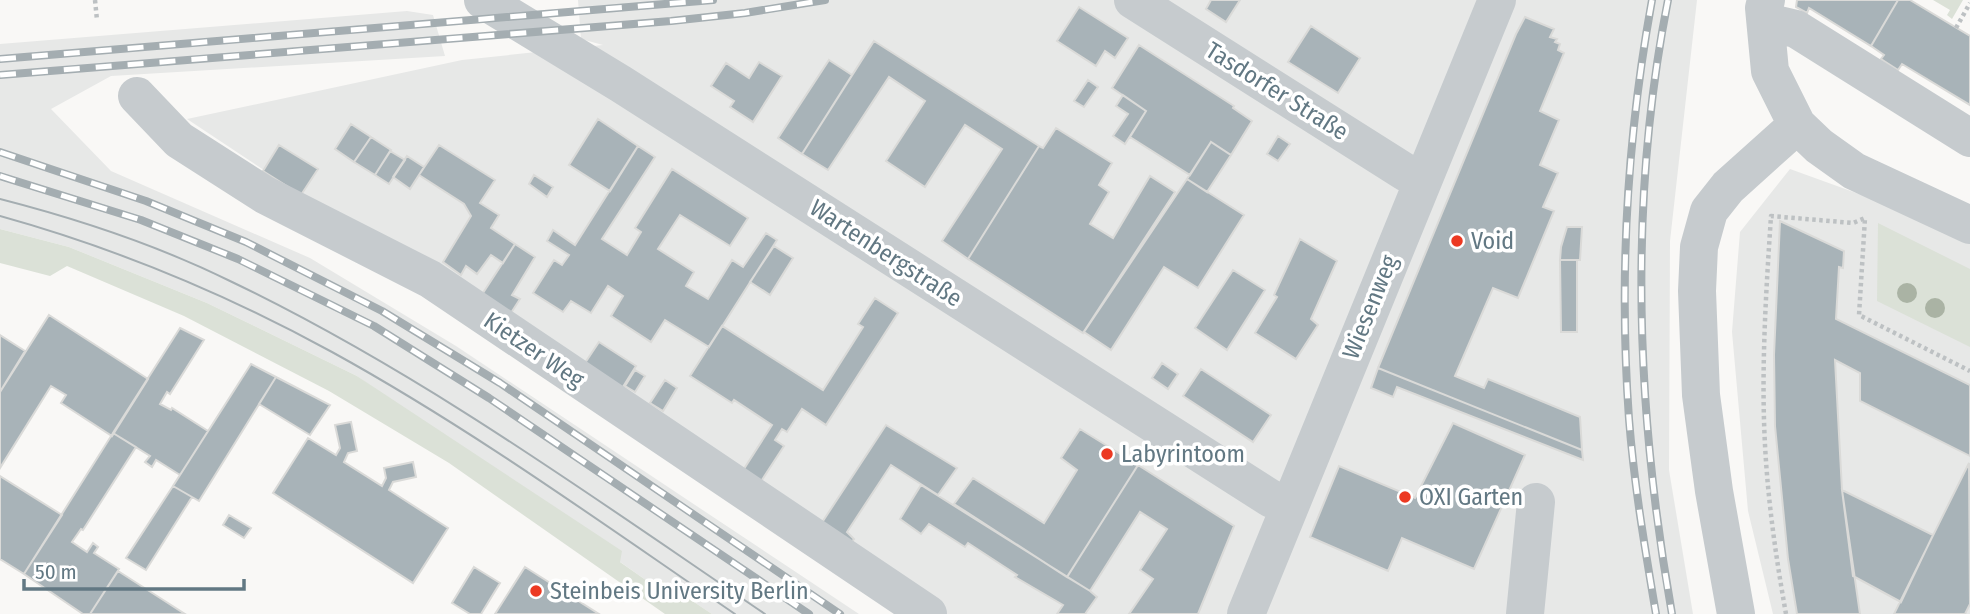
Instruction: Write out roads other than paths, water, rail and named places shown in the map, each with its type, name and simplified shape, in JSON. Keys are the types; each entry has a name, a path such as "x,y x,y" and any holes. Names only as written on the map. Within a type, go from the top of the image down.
{"street":[{"name":"Wartenbergstraße","path":"483,0 621,84 1270,498 1289,507"},
{"name":"Tasdorfer Straße","path":"1133,0 1378,156 1422,180"},
{"name":"Wiesenweg","path":"1246,614 1497,0"},
{"path":"1765,10 1770,71 1797,125 1819,146 1854,171 1970,225"},
{"path":"1765,10 1970,138"},
{"name":"Kietzer Weg","path":"137,96 179,140 265,195 430,279 928,614"},
{"path":"1735,614 1701,395 1697,291 1699,247 1709,211 1728,187 1797,125"},
{"path":"1525,614 1536,502"}],"tram line":[{"path":"0,199 88,224 146,245 230,281 300,317 369,355 504,437 765,614"},
{"path":"0,216 128,258 212,292 332,352 486,445 735,614"}],"railway":[{"path":"0,59 713,0"},
{"path":"0,75 671,21 825,0"},
{"path":"1652,0 1631,156 1625,314 1631,443 1656,614"},
{"path":"1668,0 1655,76 1647,153 1642,230 1642,307 1644,384 1651,461 1672,614"},
{"path":"0,152 146,201 246,242 382,311 500,383 840,614"},
{"path":"0,176 141,220 238,259 374,326 489,398 809,614"}],"place":[{"name":"Void","path":"1457,241"},
{"name":"Labyrintoom","path":"1107,454"},
{"name":"OXI Garten","path":"1405,497"},
{"name":"Steinbeis University Berlin","path":"536,591"}]}
